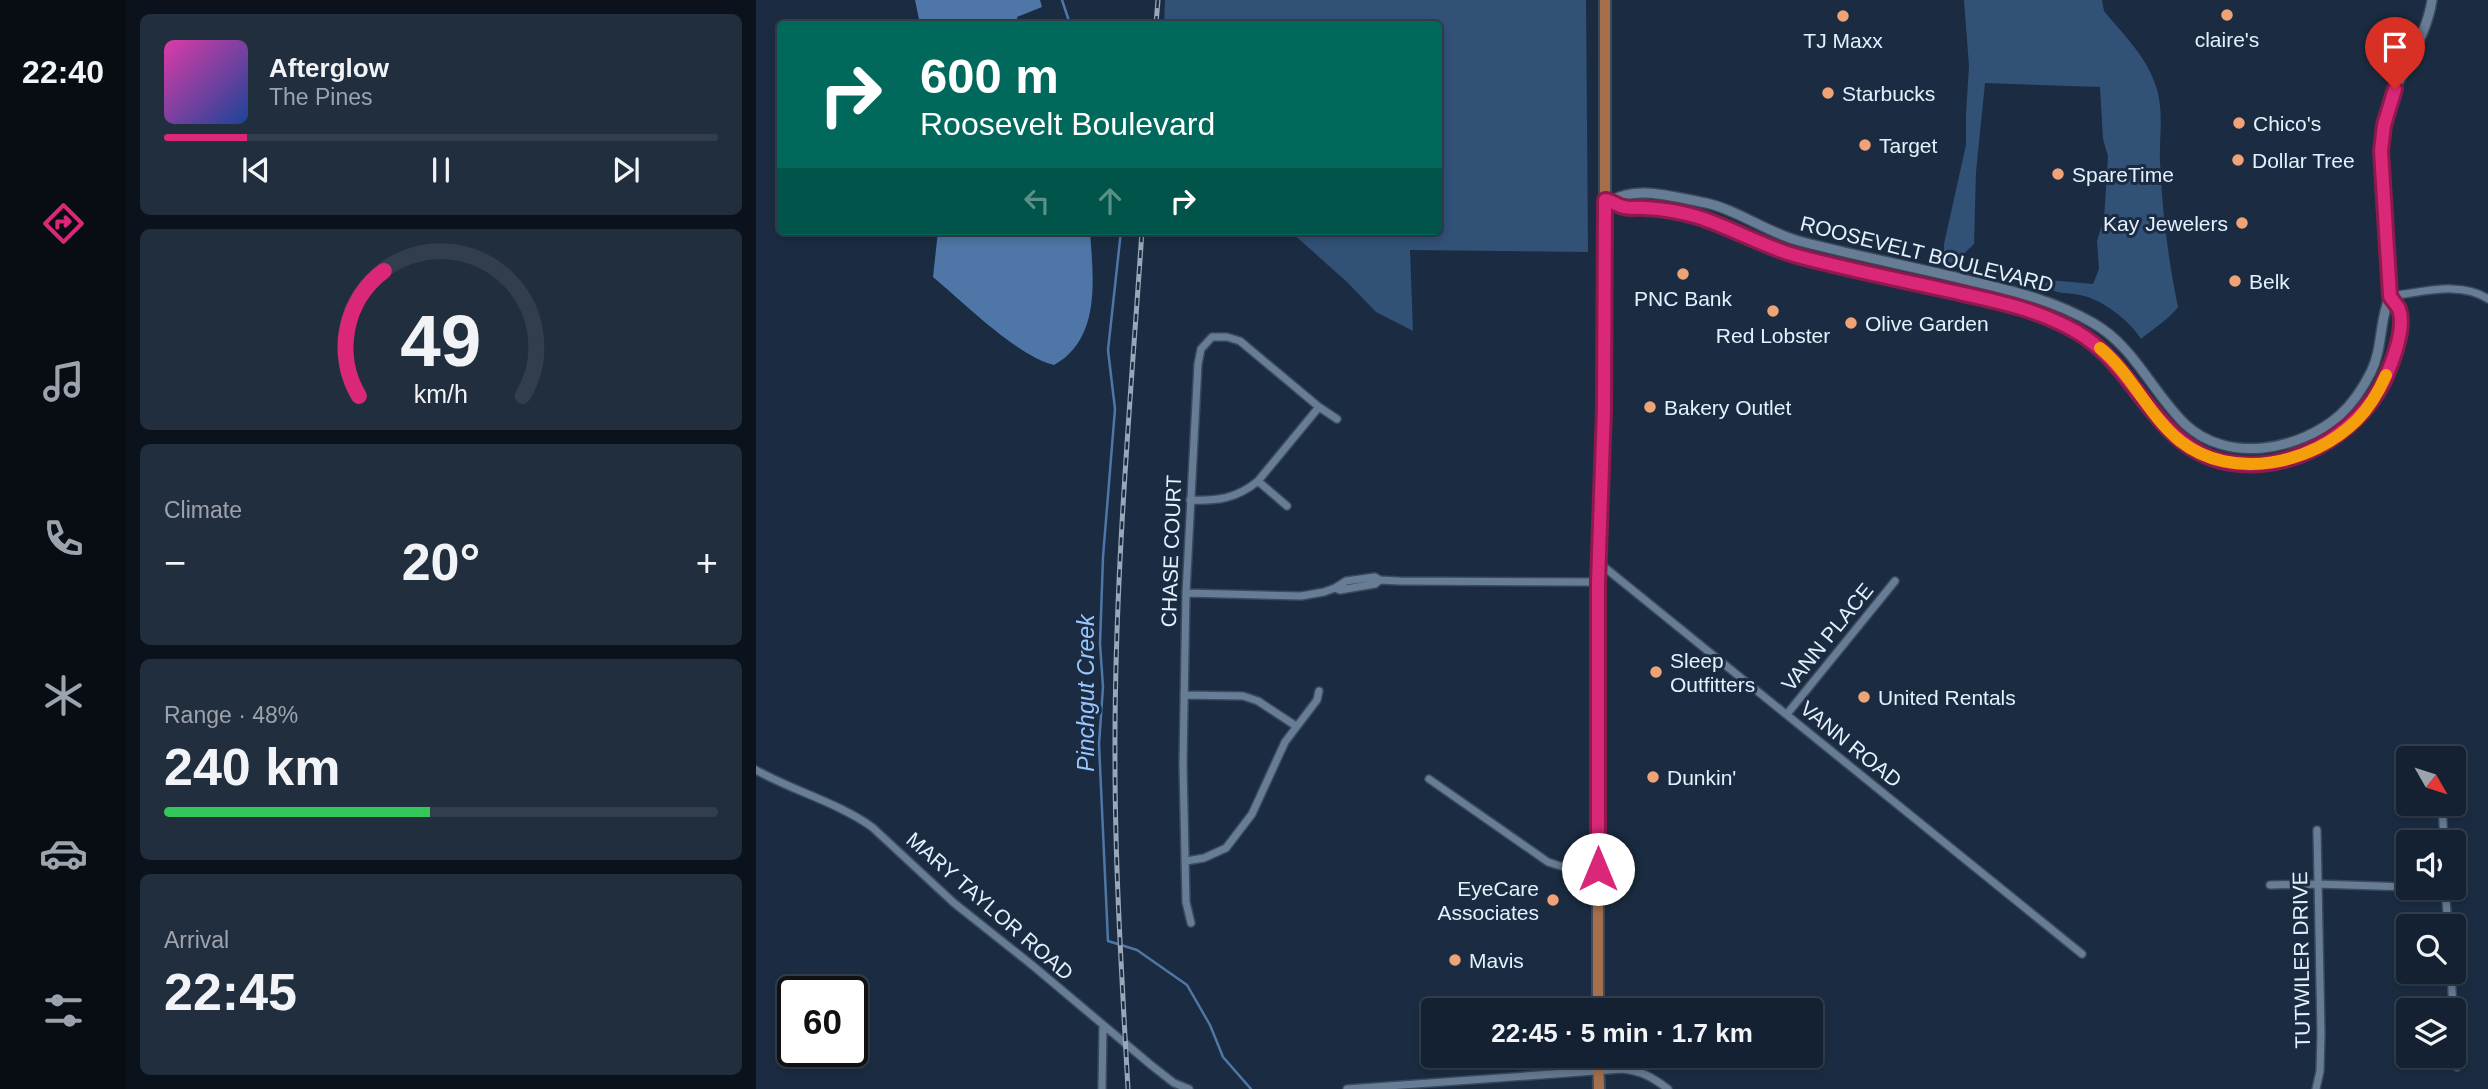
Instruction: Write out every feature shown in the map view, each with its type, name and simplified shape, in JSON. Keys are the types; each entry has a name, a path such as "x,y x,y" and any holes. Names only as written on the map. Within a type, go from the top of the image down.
{"main road":[{"path":"1598,998 1598,562 1609,200 1605,0"},
{"path":"1599,1069 1599,1089"}],"street":[{"name":"ROOSEVELT BOULEVARD","path":"1609,200 1626,193 1667,196 1709,204 1794,239 2055,303 2098,326 2122,345 2174,412 2193,431 2216,443 2236,448 2264,448 2314,432 2340,415 2371,373 2382,340 2384,310 2390,296 2381,167 2384,125 2395,89 2426,24 2432,0"},
{"name":"ROOSEVELT BOULEVARD","path":"1609,200 1624,207 1675,211 1720,225 1761,244 1803,258 1990,299 2042,315 2076,331 2109,355 2162,423 2183,443 2212,458 2238,464 2274,462 2306,452 2338,435 2364,412 2384,381 2398,342 2399,309 2390,296"},
{"path":"2390,296 2460,289 2476,292 2488,299"},
{"name":"CHASE COURT","path":"1191,923 1186,902 1184,695 1190,500 1201,349 1212,337 1227,337 1240,341 1337,419"},
{"path":"1190,500 1226,500 1239,495 1258,481 1319,407"},
{"path":"1258,481 1287,506"},
{"name":"VANN ROAD","path":"1598,562 2082,954"},
{"path":"1186,593 1301,596 1335,588 1340,590 1375,584 1380,580 1598,582"},
{"name":"VANN PLACE","path":"1787,715 1895,581"},
{"path":"1185,861 1204,858 1226,848 1259,801 1285,742 1317,700 1319,691"},
{"path":"1184,695 1243,696 1258,701 1296,726"},
{"name":"MARY TAYLOR ROAD","path":"756,770 858,817 872,827 944,894 1174,1083 1189,1089"},
{"path":"1429,779 1548,862 1576,871 1598,869"},
{"name":"TUTWILER DRIVE","path":"2316,1089 2320,1071 2321,1034 2317,830"},
{"path":"2270,886 2317,884 2396,887"},
{"path":"1102,1089 1103,1025"},
{"path":"1347,1089 1599,1069 1639,1070 1668,1089"}],"shaded area":[{"path":"915,0 1040,0 1042,7 1017,17 1018,21 919,21"},
{"path":"1165,0 1586,0 1588,252 1410,250 1413,331 1376,312 1294,235 1442,235 1442,21 1164,21"},
{"path":"1964,0 2102,0 2104,11 2132,44 2150,71 2159,101 2162,198 2178,307 2141,339 2123,318 2106,306 2088,297 2057,292 2044,285 2050,280 2093,284 2099,269 2097,241 2104,218 2108,156 2103,139 2100,87 1985,83 1976,172 1974,244 1953,264 1944,259 1944,244 1966,145 1969,66"},
{"path":"938,235 1090,235 1093,286 1087,323 1080,339 1069,353 1054,365 1039,360 1007,340 933,277"}],"waterway":[{"name":"Pinchgut Creek","path":"1062,0 1069,21"},
{"name":"Pinchgut Creek","path":"1121,235 1108,350 1115,409 1103,557 1100,644 1103,687 1099,744 1108,941 1137,950 1187,985 1210,1025 1223,1057 1251,1089"}],"railway":[{"path":"1156,21 1158,0"},
{"path":"1128,1089 1116,843 1115,695 1124,496 1142,235"}],"slow traffic":[{"path":"2100,348 2119,366 2172,434 2193,450 2238,464 2274,462 2323,445 2355,422 2374,400 2386,375"}],"place":[{"name":"claire's","path":"2227,15"},
{"name":"TJ Maxx","path":"1843,16"},
{"name":"Starbucks","path":"1828,93"},
{"name":"Chico's","path":"2239,123"},
{"name":"Target","path":"1865,145"},
{"name":"Dollar Tree","path":"2238,160"},
{"name":"SpareTime","path":"2058,174"},
{"name":"Kay Jewelers","path":"2242,223"},
{"name":"PNC Bank","path":"1683,274"},
{"name":"Belk","path":"2235,281"},
{"name":"Red Lobster","path":"1773,311"},
{"name":"Olive Garden","path":"1851,323"},
{"name":"Bakery Outlet","path":"1650,407"},
{"name":"Sleep Outfitters","path":"1656,672"},
{"name":"United Rentals","path":"1864,697"},
{"name":"Dunkin'","path":"1653,777"},
{"name":"EyeCare Associates","path":"1553,900"},
{"name":"Mavis","path":"1455,960"}],"route":[{"path":"1598,869 1598,582 1604,409 1605,200 1624,207 1675,211 1720,225 1761,244 1803,258 2029,310 2076,331 2109,355 2162,423 2193,450 2238,464 2274,462 2323,445 2355,422 2374,400 2394,359 2400,324 2399,309 2390,296 2388,278 2381,151 2387,111 2395,89"}]}
